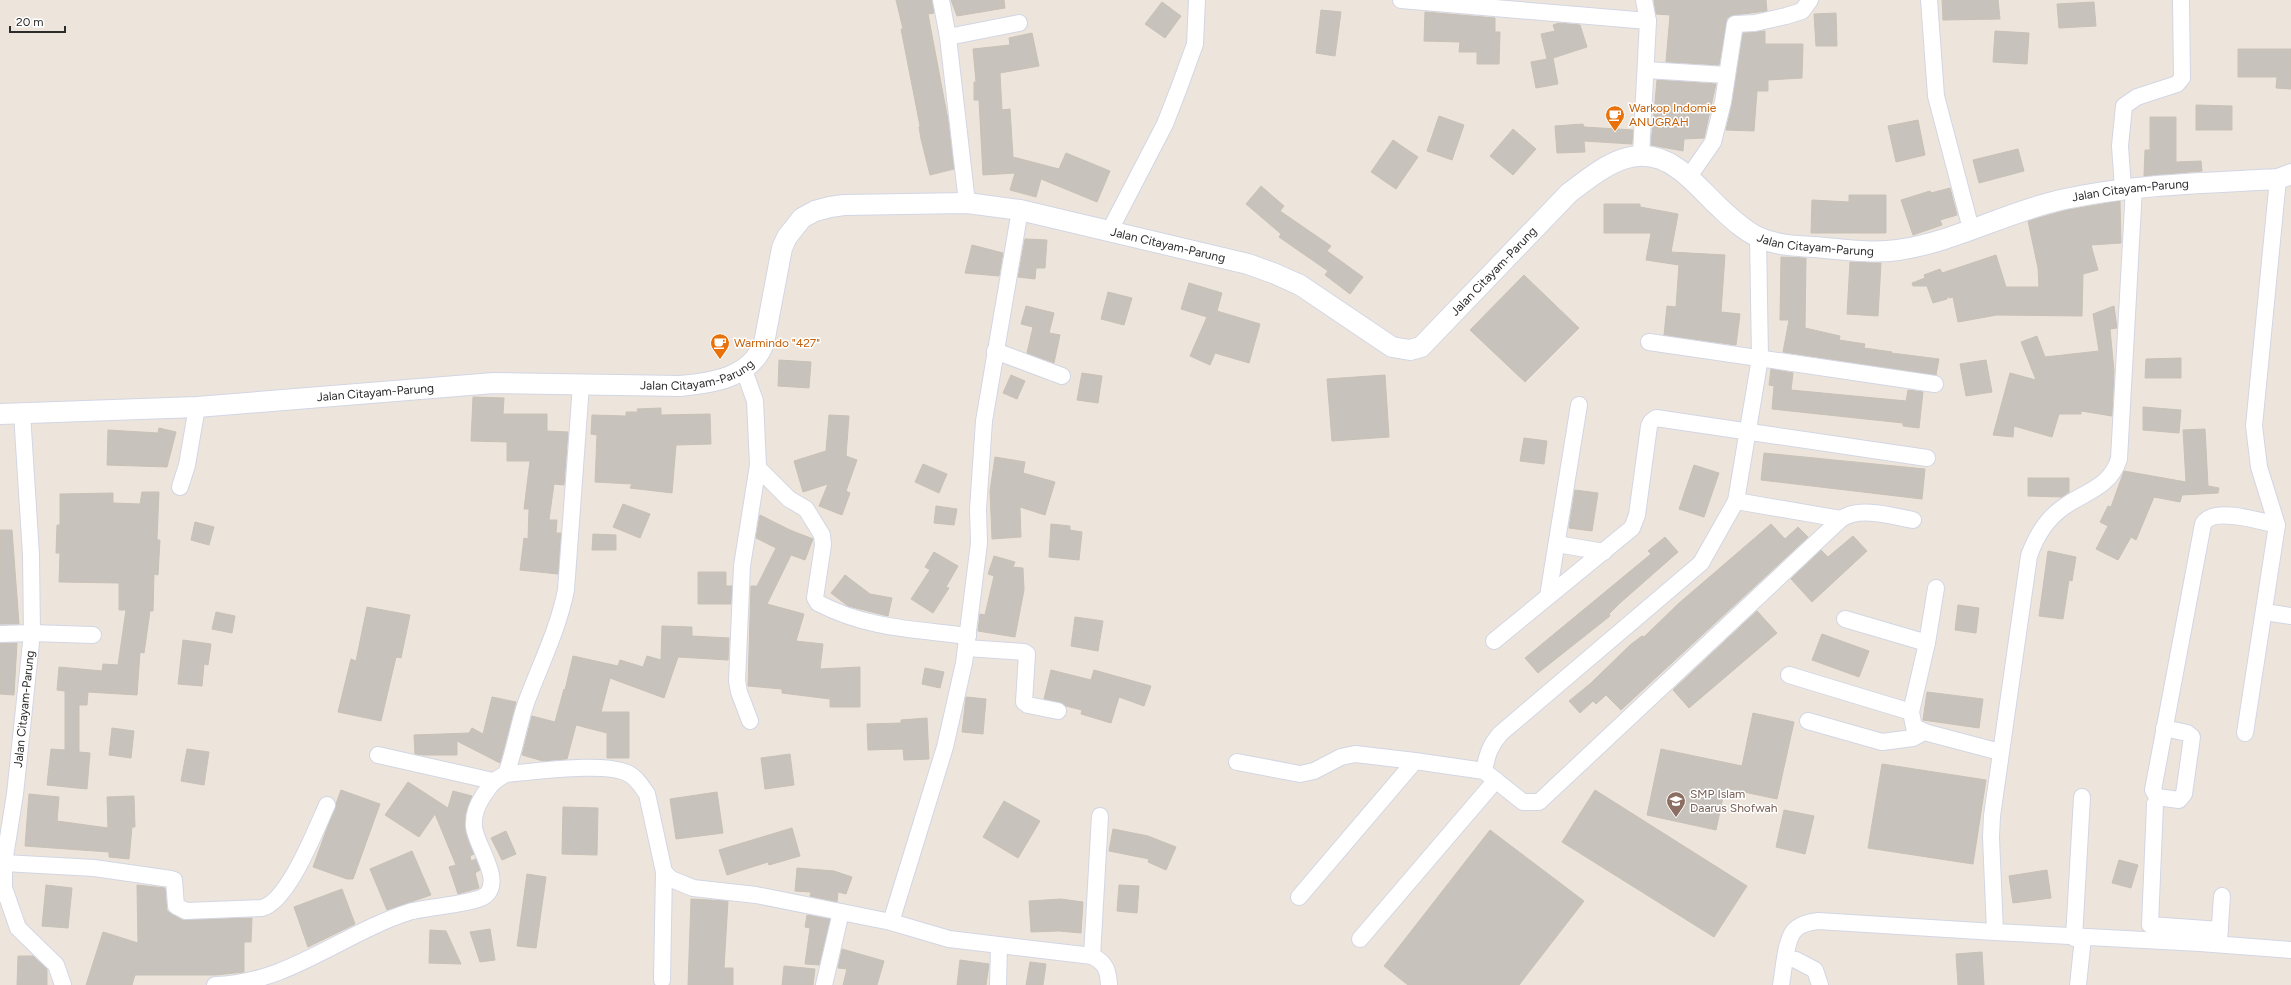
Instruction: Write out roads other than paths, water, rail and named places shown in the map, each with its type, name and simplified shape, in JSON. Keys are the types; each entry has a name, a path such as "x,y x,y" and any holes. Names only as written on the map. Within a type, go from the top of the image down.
{"street":[{"path":"941,0 948,37 967,203"},
{"path":"1110,230 1165,124 1179,88 1195,44 1197,0"},
{"path":"1401,0 1648,21"},
{"path":"1641,155 1648,21 1644,0"},
{"path":"1688,178 1713,142 1727,75 1735,24 1740,22 1755,23 1786,16 1802,10 1810,0"},
{"path":"1929,0 1936,96 1971,230"},
{"path":"1996,932 1991,836 1993,797 2029,556 2042,528 2064,507 2108,480 2115,471 2119,459 2128,188 2120,146 2124,106 2137,97 2177,84 2182,78 2181,0"},
{"path":"948,37 1019,23"},
{"path":"1646,70 1727,75"},
{"name":"Jalan Citayam-Parung","path":"0,414 197,407 494,383 680,386 706,383 744,370 760,354 764,343 782,248 786,236 802,218 815,211 844,205 967,203 1020,210 1110,230 1248,264 1273,272 1300,285 1392,347 1410,350 1421,347 1569,194 1596,172 1618,159 1641,155 1660,159 1677,168 1738,224 1758,237 1788,246 1897,251 1971,230 2062,200 2128,188 2284,176"},
{"path":"2245,733 2265,612 2277,525 2259,467 2254,426 2284,176"},
{"path":"891,922 945,747 967,642 979,543 978,509 984,421 1020,210"},
{"path":"1360,939 1490,776 1488,754 1492,742 1701,563 1736,501 1760,358 1758,237"},
{"path":"1649,342 1935,384"},
{"path":"995,351 1062,376"},
{"path":"744,370 755,401 758,468 742,566 737,681 739,692 750,721"},
{"path":"215,985 264,977 286,969 396,916 420,909 475,900 486,895 491,886 491,874 489,865 478,846 474,826 476,807 500,777 515,750 526,704 561,615 565,596 581,385"},
{"path":"1548,596 1580,405"},
{"path":"180,487 189,454 197,407"},
{"name":"Jalan Citayam-Parung","path":"22,413 30,547 32,633 15,794 4,863 4,888 18,928 56,965 63,985"},
{"path":"1494,641 1632,528 1635,522 1649,426 1653,419 1661,417 1747,432 1927,458"},
{"path":"758,468 789,499 806,510 822,534 823,545 815,598 818,603 848,618 888,628 1024,652 1027,654 1024,702 1028,705 1058,711"},
{"path":"1736,501 1841,519"},
{"path":"1237,762 1300,774 1314,771 1341,758 1355,754 1415,760 1490,776 1523,802 1539,802 1841,519 1847,515 1866,513 1913,520"},
{"path":"2164,728 2205,520 2213,515 2222,514 2277,525"},
{"path":"1557,544 1604,552"},
{"path":"1936,588 1927,643 1911,712 1914,727 1924,732 2000,752"},
{"path":"2265,612 2291,616"},
{"path":"1846,619 1927,643"},
{"path":"0,634 32,633 93,635"},
{"path":"1789,675 1911,712"},
{"path":"1808,721 1882,742 1913,738 1924,732"},
{"path":"378,755 500,777 595,768 619,770 629,774 641,785 647,794 664,872 662,980"},
{"path":"1299,897 1415,760"},
{"path":"2078,985 2082,798"},
{"path":"2155,804 2150,925 2291,950"},
{"path":"4,863 94,868 171,879 174,880 175,884 176,906 186,911 262,908 270,906 284,889 302,860 327,805"},
{"path":"1092,956 1100,816"},
{"path":"664,872 671,879 693,888 756,895 842,912 891,922 949,939 1092,956 1102,961 1108,970 1109,985"},
{"path":"2220,937 2222,896"},
{"path":"824,985 842,912"},
{"path":"1781,985 1792,933 1798,927 1818,921 2078,938 2220,937"},
{"path":"998,985 999,946"},
{"path":"1786,958 1796,960 1815,970 1820,985"}],"place":[{"name":"Warkop Indomie ANUGRAH","path":"1615,132"},
{"name":"Warmindo \"427\"","path":"720,360"},
{"name":"SMP Islam Daarus Shofwah","path":"1676,818"}]}
